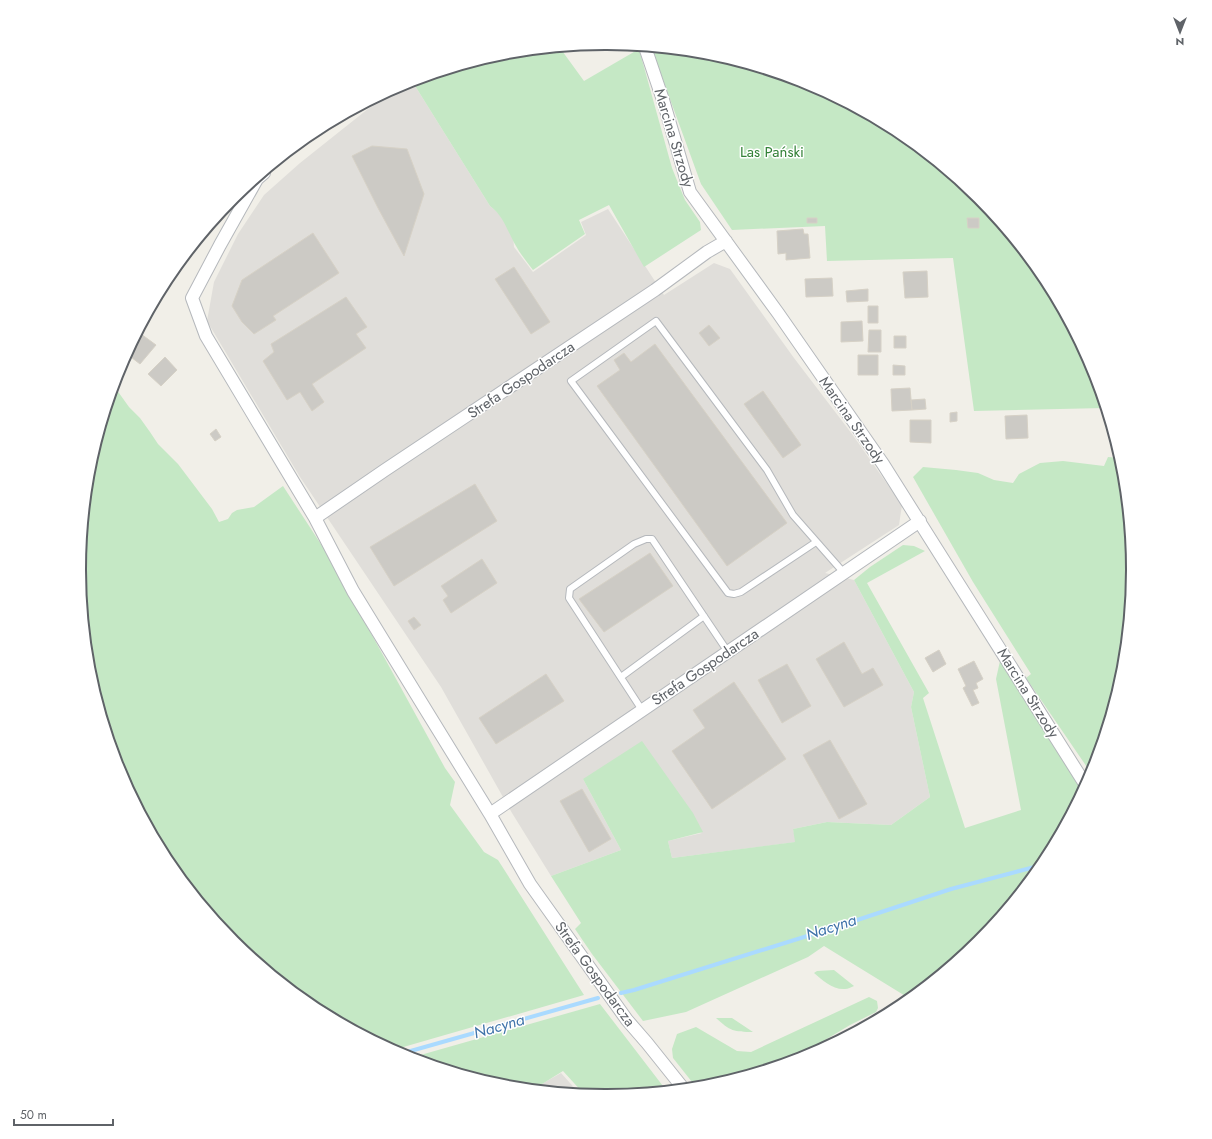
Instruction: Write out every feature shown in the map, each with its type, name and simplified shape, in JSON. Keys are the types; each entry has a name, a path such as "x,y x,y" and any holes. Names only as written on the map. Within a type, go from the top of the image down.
{"street":[{"name":"Marcina Strzody","path":"647,52 663,100 690,192 859,429 920,521 1081,778"},
{"name":"Strefa Gospodarcza","path":"248,193 192,298 206,336 315,518 353,591 490,814 530,884 627,1020 680,1084"},
{"name":"Strefa Gospodarcza","path":"315,518 655,290 707,252 726,241"},
{"name":"Strefa Gospodarcza","path":"490,814 920,521"}],"lane":[{"path":"816,542 741,592 734,594 728,592 571,381 656,321 767,470 793,515 844,573"},
{"path":"642,710 569,598 570,589 634,544 646,539 652,539 728,652"},
{"path":"621,677 704,616"}],"shaded area":[{"path":"416,87 490,206 502,216 513,235 514,247 533,272 586,235 581,222 608,209 664,295 714,263 730,269 794,358 852,434 902,505 899,525 825,573 854,580 914,692 911,707 930,797 891,825 827,822 793,829 796,842 672,858 668,841 702,833 583,779 621,850 551,876 512,813 441,687 300,477 207,321 214,282 238,234 264,195 300,163 370,107"},
{"path":"561,1073 575,1088 572,1088 540,1085"}],"green space":[{"path":"636,51 640,51 672,168 685,200 700,222 701,230 644,267 609,205 579,220 585,234 533,270 513,241 499,215 490,206 416,87 472,68 505,60 538,54 563,52 584,81"},
{"name":"Las Pański","path":"653,52 707,60 740,68 805,90 866,120 922,157 949,179 997,227 1038,281 1072,340 1086,371 1100,408 974,411 953,258 827,261 825,226 732,230 701,184"},
{"path":"118,392 129,407 140,418 158,444 178,464 212,509 219,522 228,519 232,513 237,510 254,507 283,486 328,555 445,768 455,782 450,805 484,852 498,860 584,995 403,1047 346,1019 290,982 263,960 239,937 215,912 194,886 156,829 140,799 114,736 96,671 91,637 86,570 88,536 96,468 104,435"},
{"path":"1108,457 1113,457 1121,502 1126,570 1121,637 1116,671 1108,704 1087,767 1026,678 1031,674 973,582 913,477 923,467 978,473 994,480 1013,483 1019,474 1040,463 1063,461 1104,466"},
{"path":"903,545 914,546 925,551 867,583 929,693 923,698 965,828 1021,810 996,679 1002,652 1079,783 1072,799 1038,858 997,912 949,960 904,995 824,946 808,957 686,1012 643,1021 575,929 581,923 551,876 621,850 583,779 642,741 693,813 703,832 668,841 672,858 795,842 793,829 827,822 891,825 930,797 911,707 914,692 854,580 870,567"},
{"path":"834,970 854,986 846,989 836,988 828,984 814,973 817,971"},
{"path":"869,997 877,1001 878,1008 876,1012 825,1040 773,1061 707,1079 692,1082 673,1058 672,1049 677,1034 696,1027 737,1051 751,1052"},
{"path":"600,1004 663,1086 606,1089 579,1088 563,1071 540,1085 538,1085 472,1071 422,1055"},
{"path":"716,1018 732,1018 753,1032 733,1030 725,1026"}],"building":[{"path":"372,146 407,149 424,194 404,256 352,156"},
{"path":"807,218 817,218 817,223 807,223"},
{"path":"967,218 979,218 979,228 968,228"},
{"path":"803,229 804,234 808,234 810,258 786,260 786,253 778,254 777,231"},
{"path":"313,233 339,273 273,316 276,320 254,334 242,322 232,306 242,280"},
{"path":"514,267 550,322 531,334 495,279"},
{"path":"927,271 928,297 905,298 903,272"},
{"path":"832,278 833,296 806,297 805,279"},
{"path":"868,289 868,301 847,302 846,291"},
{"path":"346,297 367,327 356,334 366,348 312,384 324,402 312,411 300,392 287,400 263,361 274,352 271,344"},
{"path":"868,306 878,306 878,323 868,323"},
{"path":"862,321 863,341 841,342 841,322"},
{"path":"709,325 720,338 709,346 699,333"},
{"path":"869,330 881,330 881,352 868,352"},
{"path":"143,335 156,345 140,364 132,358"},
{"path":"894,336 906,336 906,348 894,348"},
{"path":"655,344 787,523 727,566 597,386 620,370 614,360 624,353 631,362"},
{"path":"858,355 878,355 878,375 858,375"},
{"path":"165,357 177,370 161,386 148,374"},
{"path":"893,365 905,366 905,375 893,375"},
{"path":"910,388 912,410 892,411 891,389"},
{"path":"763,391 801,445 783,458 744,404"},
{"path":"925,399 926,409 912,410 911,400"},
{"path":"957,412 957,421 950,422 950,413"},
{"path":"1027,415 1028,438 1006,439 1005,416"},
{"path":"910,420 931,420 931,443 910,442"},
{"path":"216,429 221,437 215,441 210,434"},
{"path":"475,484 497,521 394,586 370,547"},
{"path":"650,553 673,586 604,632 579,599"},
{"path":"482,559 497,583 451,613 443,600 448,596 441,586"},
{"path":"414,617 421,625 414,630 408,621"},
{"path":"844,642 862,674 873,668 883,685 844,707 816,659"},
{"path":"939,650 946,664 933,672 925,658"},
{"path":"974,661 983,679 976,683 978,688 973,690 979,703 972,706 963,688 966,686 958,669"},
{"path":"787,664 811,706 782,723 758,680"},
{"path":"546,674 564,701 496,744 479,718"},
{"path":"734,682 786,759 712,809 672,751 705,728 693,710"},
{"path":"830,740 867,804 839,819 803,755"},
{"path":"582,789 611,839 589,852 560,801"}],"waterway":[{"name":"Nacyna","path":"621,993 836,927 951,889 1031,868"},
{"name":"Nacyna","path":"412,1051 598,998"}]}
